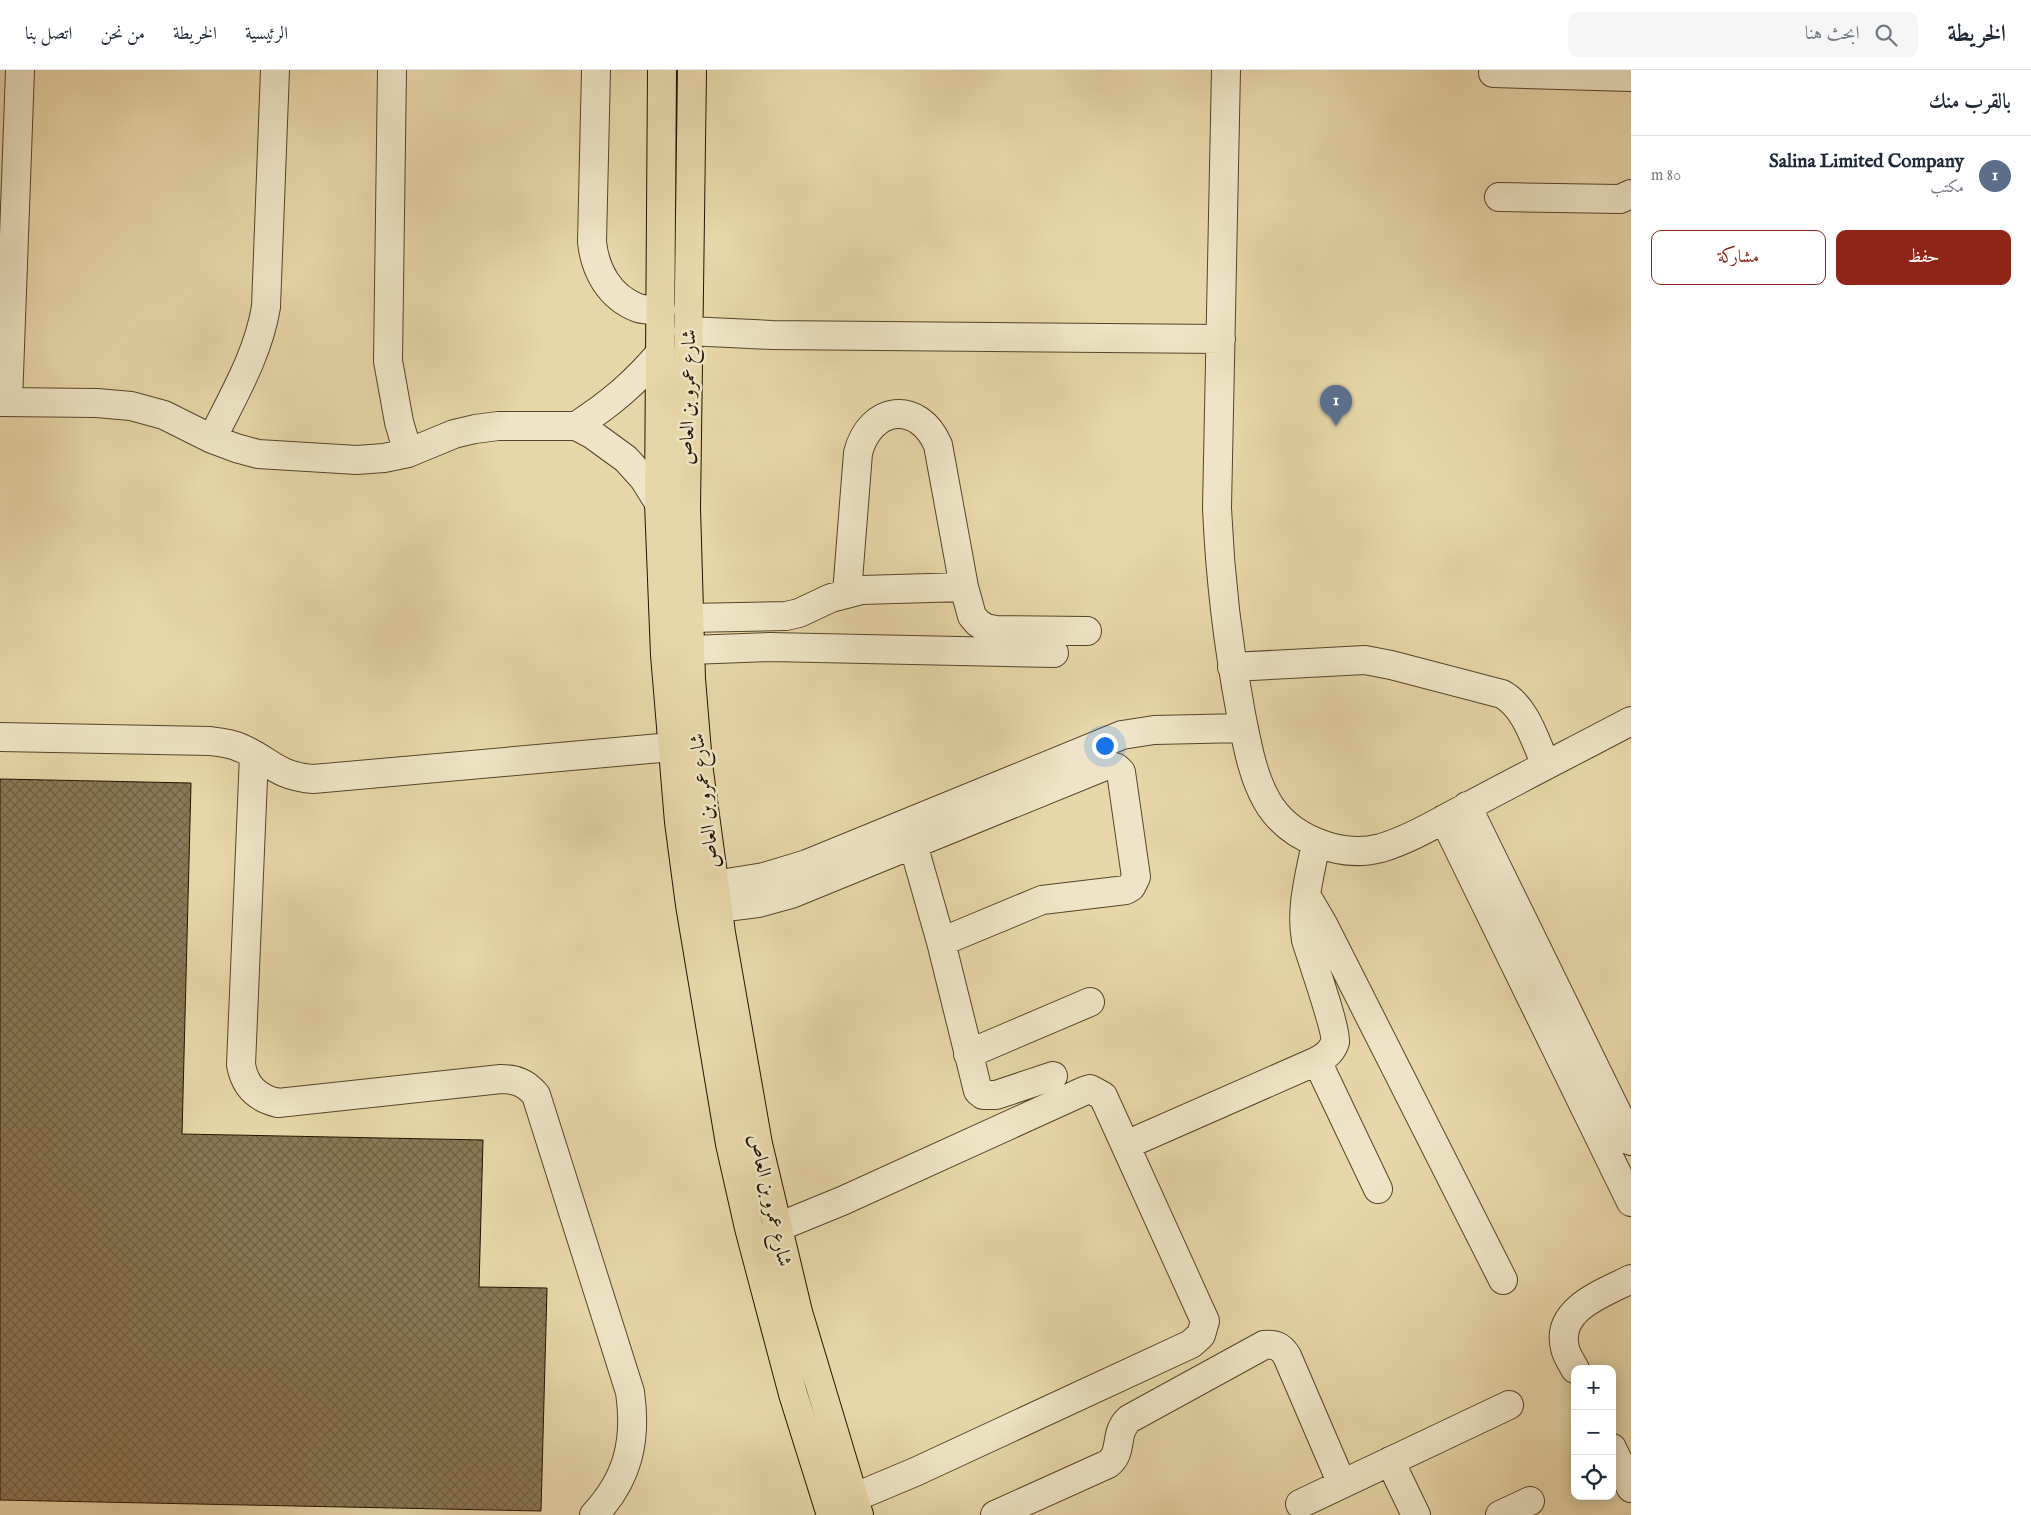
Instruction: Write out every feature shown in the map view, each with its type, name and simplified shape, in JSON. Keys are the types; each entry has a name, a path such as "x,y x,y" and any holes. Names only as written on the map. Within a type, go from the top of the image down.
{"main road":[{"name":"شارع عمرو بن العاص","path":"662,70 662,310 659,503 665,655 679,822 690,906 730,1144 748,1228 782,1357 831,1515"},
{"name":"شارع عمرو بن العاص","path":"692,70 686,508 688,618 698,764 716,896 758,1144 776,1228 798,1312 856,1506"}],"street":[{"path":"20,70 4,402 97,402 131,406 164,415 212,439 258,454 357,460 384,458 408,452 454,434 475,429 498,426 576,426 593,435 626,459 644,479 659,503"},
{"path":"212,439 246,370 262,328 266,307 275,70"},
{"path":"392,70 388,361 399,422 408,452"},
{"path":"596,70 592,242 594,259 600,274 610,288 623,299 639,308 662,310"},
{"path":"1226,70 1218,517 1224,605 1232,667 1254,771 1267,802 1288,826 1316,843 1348,850 1381,848 1631,721"},
{"path":"1493,73 1562,72 1631,77"},
{"path":"1499,197 1620,199 1631,194"},
{"path":"688,331 772,335 1221,340"},
{"path":"576,426 624,392 661,352"},
{"path":"847,593 858,453 861,440 869,428 879,420 890,415 912,416 932,431 938,444 964,587 972,616 978,623 994,630 1087,631"},
{"path":"688,618 786,616 799,613 831,598 862,590 964,587"},
{"path":"690,650 770,647 1054,653"},
{"path":"1232,667 1365,660 1502,694 1510,698 1522,713 1546,765"},
{"path":"716,896 764,877 807,864 1122,735 1154,730 1244,728"},
{"path":"0,737 210,741 233,745 288,775 313,779 672,746"},
{"path":"254,755 241,1065 243,1076 248,1086 257,1095 278,1103 501,1079 521,1082 533,1091 540,1104 630,1392 633,1415 632,1439 627,1462 618,1483 605,1503 594,1515"},
{"path":"716,896 758,903 782,897 1105,766 1111,765 1121,772 1136,877 1131,887 1126,890 1042,900 941,942"},
{"path":"1455,812 1631,1141"},
{"path":"1455,812 1631,1202"},
{"path":"1126,1145 1317,1061 1325,1057 1331,1050 1335,1042 1335,1034 1303,928 1306,896 1316,843"},
{"path":"913,844 941,942 976,1085 983,1095 996,1095 1053,1076"},
{"path":"1306,896 1327,931 1503,1280"},
{"path":"968,1054 1090,1002"},
{"path":"1317,1061 1378,1189"},
{"path":"776,1228 842,1201 1084,1091 1090,1090 1103,1096 1203,1313 1205,1321 1201,1335 1191,1344 915,1472 856,1506"},
{"path":"1573,1365 1565,1348 1564,1335 1568,1322 1575,1311 1585,1303 1631,1279"},
{"path":"995,1515 1031,1508 1108,1464 1116,1455 1120,1430 1129,1419 1264,1345 1270,1344 1283,1349 1287,1356 1342,1484"},
{"path":"1300,1504 1509,1405"},
{"path":"1615,1455 1631,1488"},
{"path":"1390,1461 1416,1515"},
{"path":"1500,1515 1530,1501"}],"building":[{"path":"0,779 191,783 182,1134 483,1140 479,1287 547,1288 541,1511 0,1500"}],"place":[{"name":"Salina Limited Company","path":"1336,426"}]}
